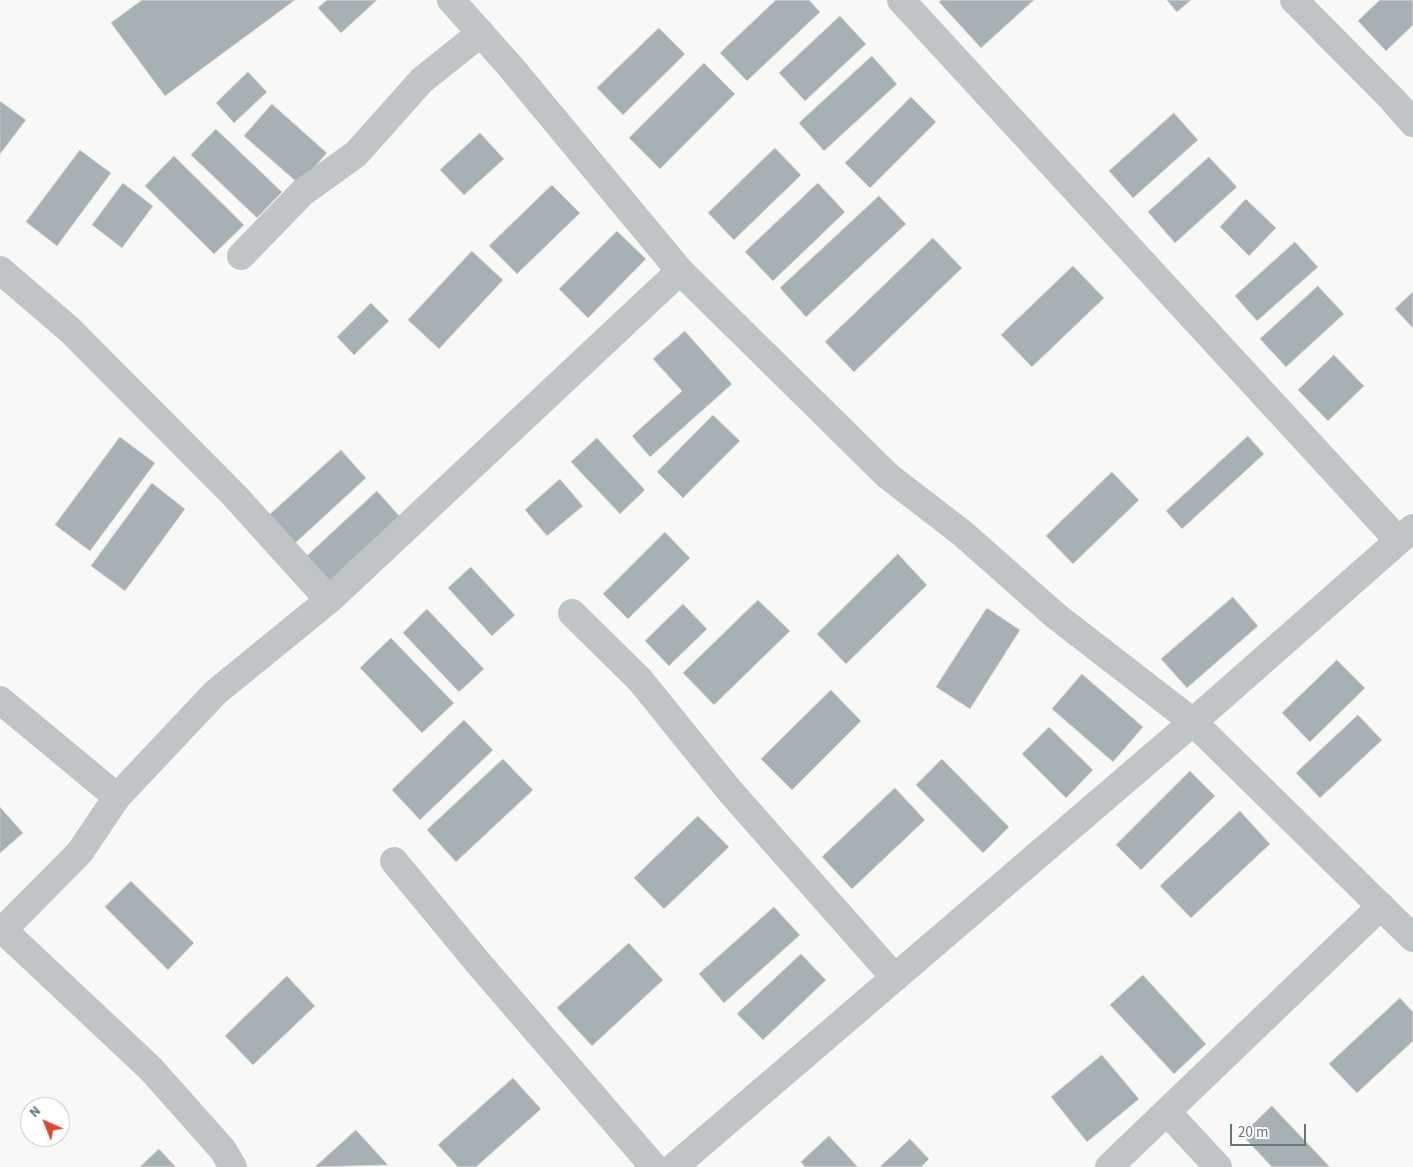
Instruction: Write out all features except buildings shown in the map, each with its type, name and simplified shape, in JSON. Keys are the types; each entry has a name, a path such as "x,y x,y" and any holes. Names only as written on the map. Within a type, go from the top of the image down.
{"street":[{"path":"451,0 481,33 680,271 888,476 962,533 1056,616 1193,722 1413,938"},
{"path":"674,1167 1193,722 1405,534 901,0"},
{"path":"1294,0 1393,100 1413,123"},
{"path":"241,256 303,192 356,154 422,80 481,33"},
{"path":"0,270 70,330 234,494 329,600"},
{"path":"233,1167 223,1150 150,1069 2,931 80,852 117,797 216,692 329,600 680,271"},
{"path":"572,613 640,680 729,790 895,978"},
{"path":"0,700 117,797"},
{"path":"394,861 480,965 654,1167"},
{"path":"1109,1167 1381,906"},
{"path":"1167,1112 1218,1167"}]}
